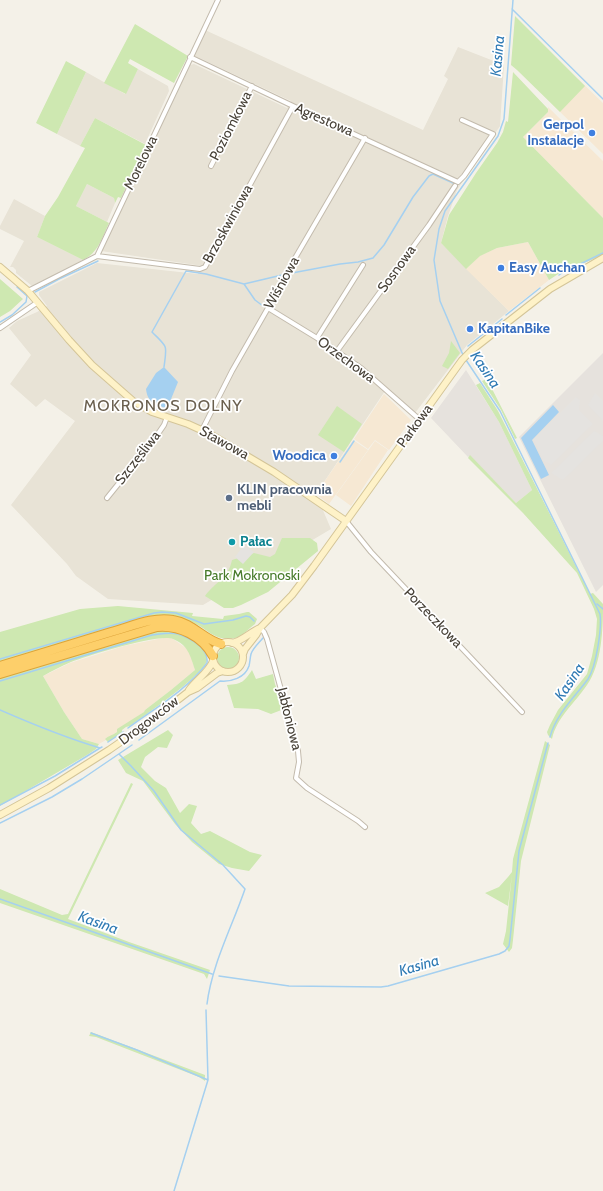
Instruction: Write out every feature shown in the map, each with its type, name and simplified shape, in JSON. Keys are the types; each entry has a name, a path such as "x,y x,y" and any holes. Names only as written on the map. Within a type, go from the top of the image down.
{"highway":[{"path":"0,666 162,619 174,620 188,624 214,642 221,644"},
{"path":"0,674 151,628 164,627 177,628 191,635 209,648 213,659"}],"main road":[{"name":"Parkowa","path":"243,654 260,628 292,595 466,356 550,289 603,258"},
{"name":"Stawowa","path":"0,267 28,291 69,340 101,374 140,406 157,414 202,430 274,472 346,521"},
{"name":"Parkowa","path":"232,643 239,642 260,628"},
{"path":"232,643 238,646 243,654 242,661 236,670 223,672 215,666 213,659 214,651 221,644 232,643"},
{"name":"Drogowców","path":"188,692 193,684 211,666 213,659"},
{"name":"Drogowców","path":"0,815 49,788 109,750 148,723 188,692 197,688 217,673 223,672"}],"street":[{"name":"Morelowa","path":"97,256 218,0"},
{"name":"Agrestowa","path":"190,57 458,182 464,176 493,134 462,120"},
{"name":"Poziomkowa","path":"211,166 252,86"},
{"name":"Brzoskwiniowa","path":"97,256 200,269 205,267 293,106"},
{"name":"Wiśniowa","path":"202,430 232,371 291,265 365,138"},
{"name":"Sosnowa","path":"337,351 429,225 455,186"},
{"path":"28,291 97,256"},
{"path":"317,338 363,265"},
{"path":"0,328 38,302"},
{"name":"Orzechowa","path":"268,308 317,338 365,371 419,419"},
{"name":"Szczęśliwa","path":"107,498 153,441 164,425 167,417"},
{"name":"Porzeczkowa","path":"346,521 371,552 522,712"},
{"name":"Jabłoniowa","path":"260,628 264,632 269,645 298,752 299,762 296,778 307,788 358,820 365,827"}],"shaded area":[{"path":"205,30 423,130 448,79 444,76 458,47 504,65 500,126 457,190 441,243 509,311 467,345 415,413 387,388 316,494 331,529 203,605 108,599 76,576 67,564 11,505 75,421 45,399 36,407 10,384 31,355 9,328 17,321 47,306 39,295 39,292 97,263 198,274 203,266 101,251 190,65 194,64 287,108 291,101 193,55"},
{"path":"138,69 168,86 169,91 145,144 95,118 80,146 57,134 86,72 125,94"},
{"name":"Gerpol Instalacje","path":"578,79 603,103 603,154 553,105"},
{"path":"548,107 603,161 603,218 523,137 548,112"},
{"path":"87,184 114,198 115,203 107,222 76,206"},
{"path":"14,199 45,216 37,237 83,260 32,286 16,273 16,270 13,267 10,267 24,241 0,229 0,226"},
{"path":"528,242 549,280 509,311 466,269 479,256 497,248"},
{"path":"603,353 603,585 596,592 519,437"},
{"path":"466,370 499,422 532,490 516,503 470,456 468,457 431,418"},
{"path":"595,393 603,401 603,421 588,405"},
{"path":"384,394 411,420 389,450 375,440 368,449 354,439"},
{"path":"576,397 580,400 579,410 593,424 551,465 543,461 533,440"},
{"path":"594,431 603,436 603,441 563,480 551,473"},
{"path":"353,440 368,450 329,504 316,494"},
{"path":"375,441 388,450 351,506 336,495"},
{"path":"244,545 254,552 243,564 235,557"},
{"path":"168,637 189,650 195,670 144,712 106,740 99,744 82,739 43,676 70,663 124,646"}],"green space":[{"path":"515,16 585,86 560,112 511,65"},
{"path":"135,24 188,56 174,83 130,59 128,63 138,69 126,94 104,83"},
{"path":"66,61 86,72 57,134 36,123"},
{"path":"513,72 548,109 548,112 523,137 603,218 603,255 577,266 569,267 549,280 528,242 497,248 480,256 466,269 441,243 449,215 497,143 503,132 506,121 508,122"},
{"path":"95,118 146,145 121,198 118,197 115,203 114,198 87,184 76,206 109,223 96,249 83,260 37,237 45,216 58,197 85,148 80,146"},
{"path":"0,279 23,299 10,311 0,317"},
{"path":"451,341 460,353 448,369 442,366 449,353"},
{"path":"487,379 517,438 515,439 501,410 482,381"},
{"path":"480,383 498,411 590,594 593,593 603,604 601,646 596,667 587,685 562,717 554,731 552,739 547,732 558,710 587,674 596,635 597,619 594,609 577,573 523,513 468,458 470,455 516,503 532,490 499,422 476,385"},
{"path":"337,406 362,424 344,452 318,435"},
{"name":"Park Mokronoski","path":"282,538 310,538 317,543 318,551 268,592 241,605 233,608 224,608 205,596 228,572 232,560 254,553 270,557 275,554"},
{"path":"118,606 193,613 192,616 223,619 224,616 249,612 257,619 255,624 240,636 228,639 217,637 198,625 182,618 153,616 0,662 0,632 80,609"},
{"path":"168,630 185,635 201,645 200,647 207,658 204,666 196,675 173,694 130,726 126,727 122,730 122,732 108,742 105,739 117,732 117,729 144,712 195,670 190,655 185,647 173,639 153,639 71,662 43,676 82,739 99,744 96,749 87,755 0,806 0,677 150,632"},
{"path":"228,647 236,650 239,658 236,666 228,669 220,666 217,658 220,650"},
{"path":"252,670 256,679 273,674 284,709 271,714 258,709 234,708 227,685 242,682"},
{"path":"168,730 173,735 167,748 158,747 145,757 141,767 155,781 166,788 180,813 189,804 197,806 191,823 201,834 210,831 250,852 262,855 249,871 219,864 192,842 175,824 143,781 126,773 118,760"},
{"path":"545,741 550,745 521,861 512,948 509,952 503,944 506,931 512,874 508,906 485,893 499,887 512,872 513,859"},
{"path":"131,783 133,784 68,919 210,970 207,979 204,974 0,903 0,889 62,915 68,914"},
{"path":"91,1032 205,1075 205,1081 199,1077 96,1037 89,1036"}],"water":[{"path":"164,367 178,382 167,409 150,400 146,389 156,373"},
{"path":"553,405 559,412 532,440 549,475 541,479 521,438"}],"waterway":[{"name":"Kasina","path":"463,355 440,301 434,260 439,229 445,211 498,136 504,119 513,0"},
{"path":"512,9 603,99"},
{"path":"292,273 358,262 373,258 384,245 413,197 429,176 433,174 453,183"},
{"path":"576,266 603,253"},
{"path":"35,292 98,261"},
{"path":"559,275 568,269"},
{"path":"164,367 166,354 164,344 152,332 186,271 206,274 244,284 282,275"},
{"path":"244,284 255,300 263,306"},
{"path":"0,322 12,315 26,302 27,296 17,287"},
{"path":"506,315 540,288"},
{"path":"468,346 502,319"},
{"name":"Kasina","path":"466,360 500,411 600,614 598,648 594,666 588,679 556,721 550,737"},
{"path":"340,462 354,441"},
{"name":"Kasina","path":"597,604 603,609"},
{"path":"0,659 154,613 176,613 204,624 233,620 246,616 250,617 254,621"},
{"path":"0,681 152,635 175,633 198,644 205,653 207,663 181,690 128,728"},
{"path":"139,740 220,681 233,680 244,674 249,666 252,652 263,638"},
{"path":"0,710 37,726 87,744 100,748 102,747"},
{"path":"108,742 123,732"},
{"name":"Kasina","path":"219,976 289,986 381,987 499,954 505,951 509,946 510,939 519,851 548,743"},
{"path":"0,823 52,797 82,779 132,745"},
{"path":"0,805 55,776 100,748"},
{"path":"119,754 154,791 181,830 223,865 245,889 213,974 207,1004"},
{"name":"Kasina","path":"0,899 212,974"},
{"path":"174,1191 208,1080 206,1010"},
{"path":"91,1033 137,1050 208,1080"}],"place":[{"name":"Gerpol Instalacje","path":"592,133"},
{"name":"Easy Auchan","path":"501,268"},
{"name":"KapitanBike","path":"470,329"},
{"name":"Woodica","path":"334,456"},
{"name":"KLIN pracownia mebli","path":"229,498"},
{"name":"Pałac","path":"232,542"}],"district":[{"name":"MOKRONOS DOLNY","path":"163,406"}]}
